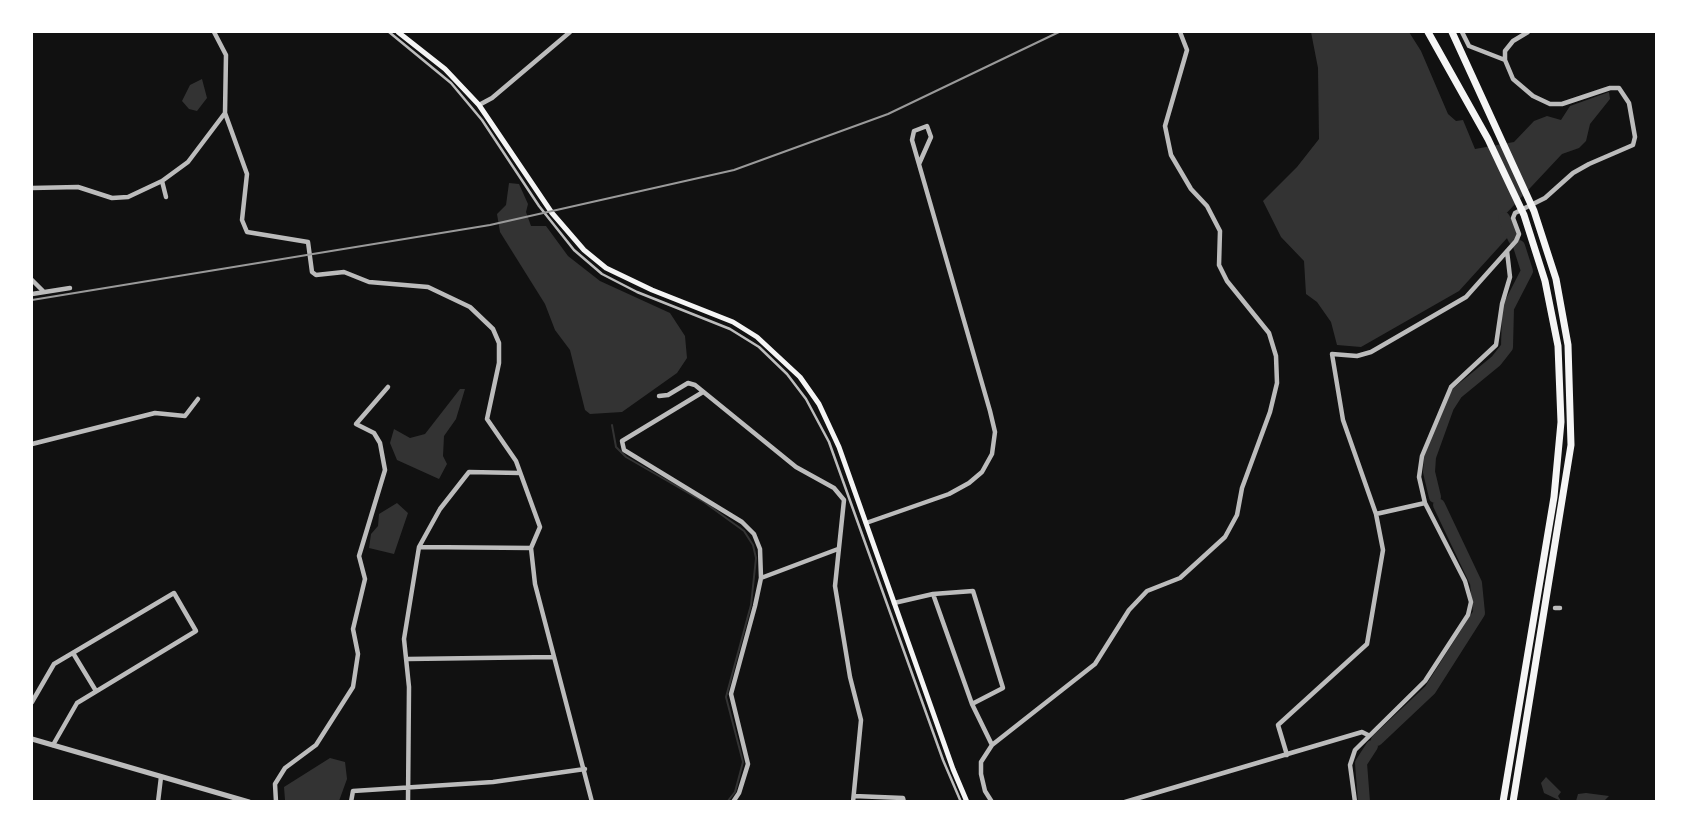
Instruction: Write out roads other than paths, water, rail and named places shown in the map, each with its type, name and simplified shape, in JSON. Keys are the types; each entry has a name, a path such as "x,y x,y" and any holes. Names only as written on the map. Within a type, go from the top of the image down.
{"highway":[{"path":"1428,32 1489,139 1524,215 1554,323 1561,422 1554,497 1503,802"},
{"path":"1452,32 1534,211 1562,310 1572,414 1564,500 1515,802"}],"main road":[{"path":"397,32 445,69 479,106 552,213 584,250 617,273 741,327 778,354 800,377 830,424 967,802"}],"street":[{"path":"214,32 226,55 225,113 247,174 242,220 244,228 251,234 308,242 310,261 316,275 344,272 369,282 428,287 471,307 493,329 499,343 499,363 487,419 516,461 540,527 531,548 535,584 592,802"},
{"path":"389,32 451,83 475,110 546,216 575,250 602,274 637,292 730,328 760,347 787,374 806,399 829,442 943,760 961,802"},
{"path":"479,106 570,32"},
{"path":"992,802 981,774 981,761 992,746 1096,664 1129,610 1147,591 1180,578 1225,537 1237,515 1242,488 1270,412 1277,383 1276,356 1269,333 1227,281 1219,265 1220,231 1207,206 1191,189 1171,155 1165,126 1187,50 1180,32"},
{"path":"1462,32 1469,46 1505,60"},
{"path":"1287,755 1278,725 1367,645 1383,551 1376,514 1343,421 1332,354 1357,356 1371,352 1466,296 1519,234 1513,218 1515,212 1545,198 1573,173 1633,145 1635,137 1629,103 1619,89 1610,88 1562,104 1550,104 1521,88 1513,79 1505,60 1508,46 1528,32"},
{"path":"32,188 78,187 112,198 128,197 162,181 188,162 225,113"},
{"path":"866,523 949,494 982,472 992,454 995,432 990,411 912,140 914,131 927,127 931,137 919,164"},
{"path":"162,181 166,197"},
{"path":"1355,802 1350,765 1355,750 1425,681 1468,615 1471,602 1465,581 1425,503 1419,477 1422,456 1436,417 1451,387 1496,345 1502,304 1510,277 1507,251"},
{"path":"32,280 45,292"},
{"path":"32,294 70,288"},
{"path":"659,396 668,395 688,383 703,392 796,467 834,488 844,500 835,586 850,677 861,720 854,799 903,798 904,802"},
{"path":"276,802 275,784 285,768 316,745 353,687 358,654 353,629 365,579 359,556 385,470 380,443 374,433 356,424 388,387"},
{"path":"703,392 622,441 624,450 742,522 754,534 760,549 761,578 731,694 748,764 739,793 733,802"},
{"path":"32,444 155,413 185,416 198,399"},
{"path":"408,802 408,659 404,639 419,547 440,509 468,472 521,473"},
{"path":"1376,514 1425,503"},
{"path":"419,547 531,548"},
{"path":"761,578 838,549"},
{"path":"894,603 933,594 973,591 1003,688 972,704"},
{"path":"32,702 54,664 174,593 196,631 77,702 53,745"},
{"path":"933,594 972,704 992,746"},
{"path":"73,653 96,691"},
{"path":"408,659 553,657"},
{"path":"1125,802 1362,732 1368,735"},
{"path":"32,739 249,802"},
{"path":"351,802 353,791 493,782 584,769"},
{"path":"158,802 161,777"}],"waterway":[{"path":"1504,218 1514,239"},
{"path":"1435,497 1429,472 1430,457 1448,407 1457,393 1496,361 1507,347 1508,308 1527,271 1519,246"},
{"path":"612,425 616,447 626,457 704,502 744,531 753,545 756,558 751,605 726,697 743,762 735,792 727,802"},
{"path":"1377,740 1430,690 1479,613 1476,583 1439,505"},
{"path":"1364,802 1361,763 1372,746"}],"railway":[{"path":"32,300 490,225 734,170 888,114 1059,32"}]}
